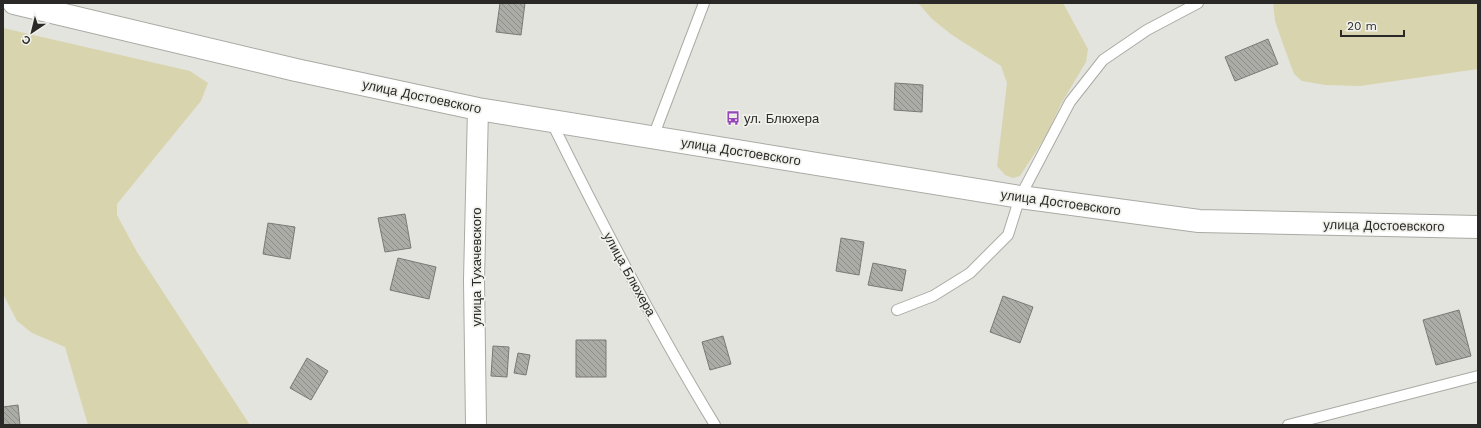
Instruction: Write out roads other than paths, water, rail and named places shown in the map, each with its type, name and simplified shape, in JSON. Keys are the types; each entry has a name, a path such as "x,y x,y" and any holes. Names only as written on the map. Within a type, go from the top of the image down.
{"main road":[{"name":"улица Достоевского","path":"14,3 296,70 478,108 1020,197 1200,220 1478,227"}],"street":[{"name":"улица Тухачевского","path":"476,425 474,280 478,108"}],"lane":[{"path":"653,137 704,3"},
{"path":"897,310 933,296 970,273 1008,235 1020,197 1070,102 1103,60 1146,30 1198,3"},
{"name":"улица Блюхера","path":"550,120 600,219 691,387 715,425"},
{"path":"1288,425 1478,376"}],"place":[{"name":"ул. Блюхера","path":"733,118"}]}
